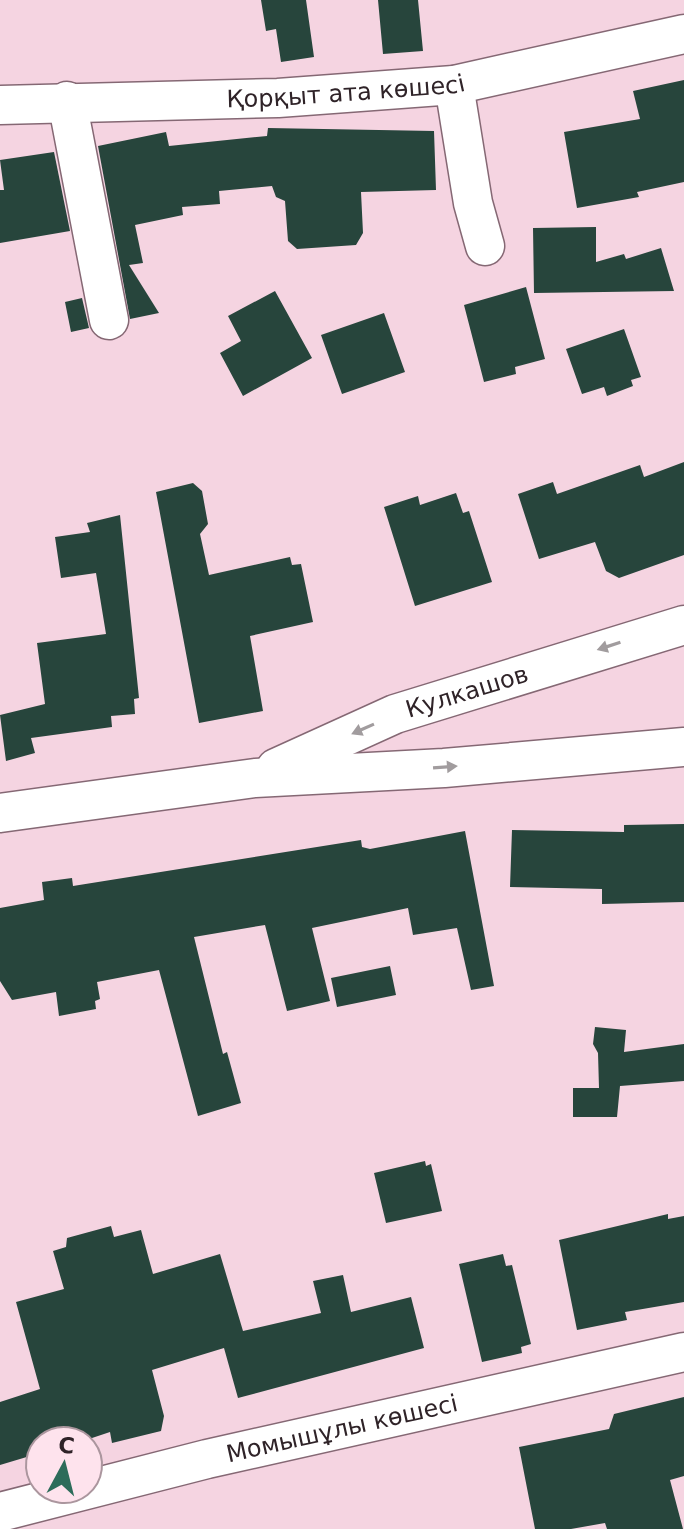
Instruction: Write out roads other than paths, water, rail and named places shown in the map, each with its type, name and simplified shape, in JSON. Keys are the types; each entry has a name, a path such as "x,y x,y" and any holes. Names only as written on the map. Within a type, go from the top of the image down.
{"street":[{"name":"Қорқыт ата көшесі","path":"0,105 278,98 454,85 684,34"},
{"path":"454,85 473,203 485,246"},
{"path":"67,101 109,320"},
{"name":"Кулкашов","path":"255,778 395,714 684,625"},
{"name":"Кулкашов","path":"0,813 255,778 444,768 684,747"},
{"name":"Момышұлы көшесі","path":"0,1512 207,1459 684,1352"}]}
